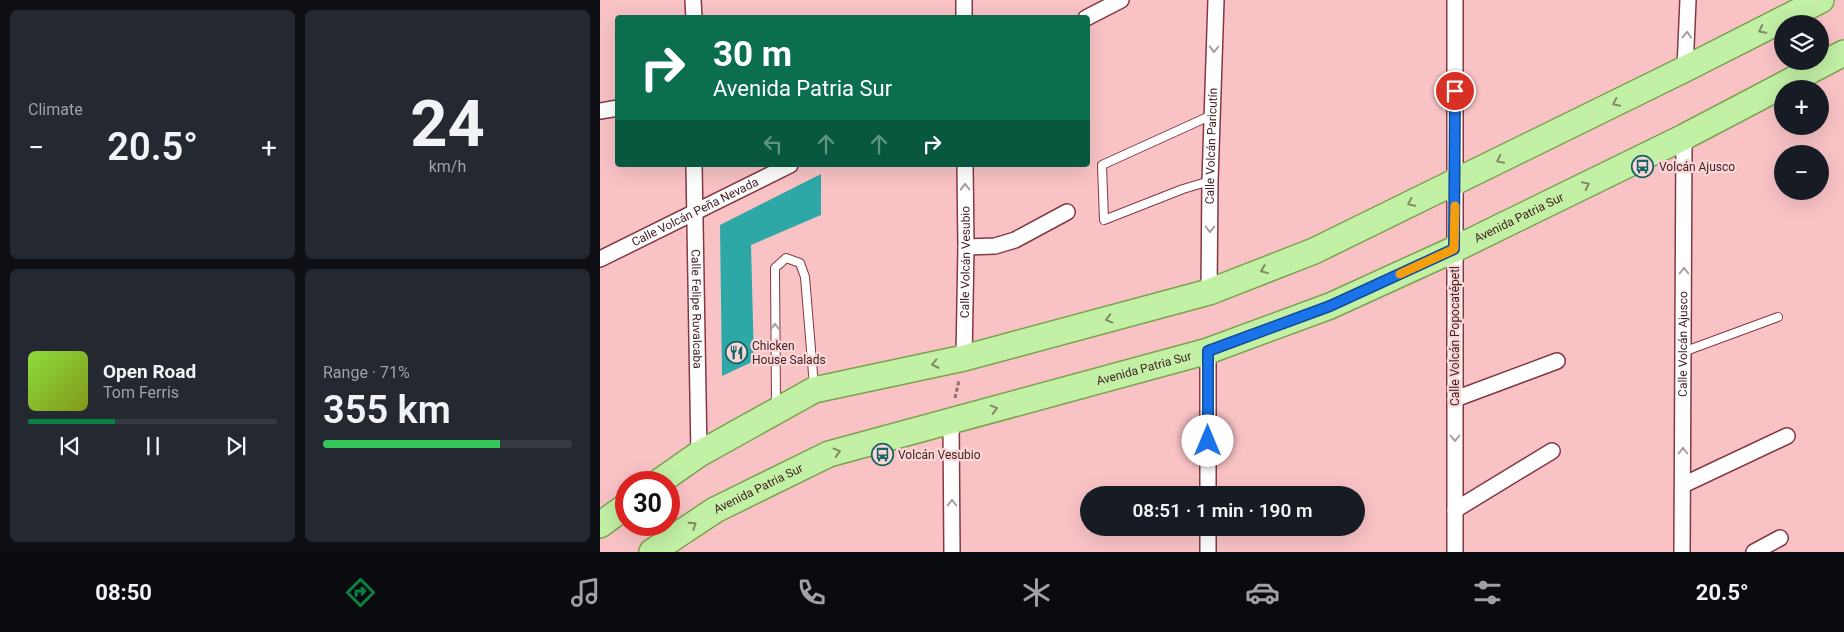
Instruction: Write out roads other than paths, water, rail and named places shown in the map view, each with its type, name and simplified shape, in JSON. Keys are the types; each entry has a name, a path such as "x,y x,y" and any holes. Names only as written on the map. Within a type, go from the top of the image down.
{"main road":[{"path":"675,471 700,454 814,390 964,358 1209,292 1314,251 1821,0"},
{"name":"Avenida Patria Sur","path":"652,552 715,510 829,454 1208,351 1330,306 1454,249 1684,137 1844,54"},
{"path":"600,525 615,514"}],"street":[{"path":"694,0 694,15"},
{"path":"964,0 964,15"},
{"path":"1090,16 1121,0"},
{"name":"Calle Volcán Paricutín","path":"1209,292 1210,181 1216,0"},
{"name":"Calle Volcán Popocatépetl","path":"1455,0 1455,552"},
{"path":"1685,69 1688,0"},
{"path":"600,111 615,108"},
{"name":"Calle Volcán Ajusco","path":"1682,552 1684,137"},
{"name":"Calle Felipe Ruvalcaba","path":"694,167 700,454"},
{"name":"Calle Volcán Peña Nevada","path":"600,260 786,167"},
{"name":"Calle Volcán Vesubio","path":"964,358 965,167"},
{"path":"966,246 995,246 1015,240 1067,212"},
{"path":"1208,351 1208,486"},
{"path":"1454,399 1557,361"},
{"path":"951,421 952,552"},
{"path":"1683,485 1787,436"},
{"path":"1455,510 1552,451"},
{"path":"1208,536 1208,552"},
{"path":"1754,552 1780,538"}],"lane":[{"path":"1210,181 1183,189 1104,220 1102,165 1212,115"},
{"path":"776,411 775,268 786,258 800,263 805,277 814,390"},
{"path":"1683,352 1778,317"}],"place":[{"name":"Volcán Ajusco","path":"1643,167"},
{"name":"Chicken House Salads","path":"736,353"},
{"name":"Volcán Vesubio","path":"882,455"}]}
